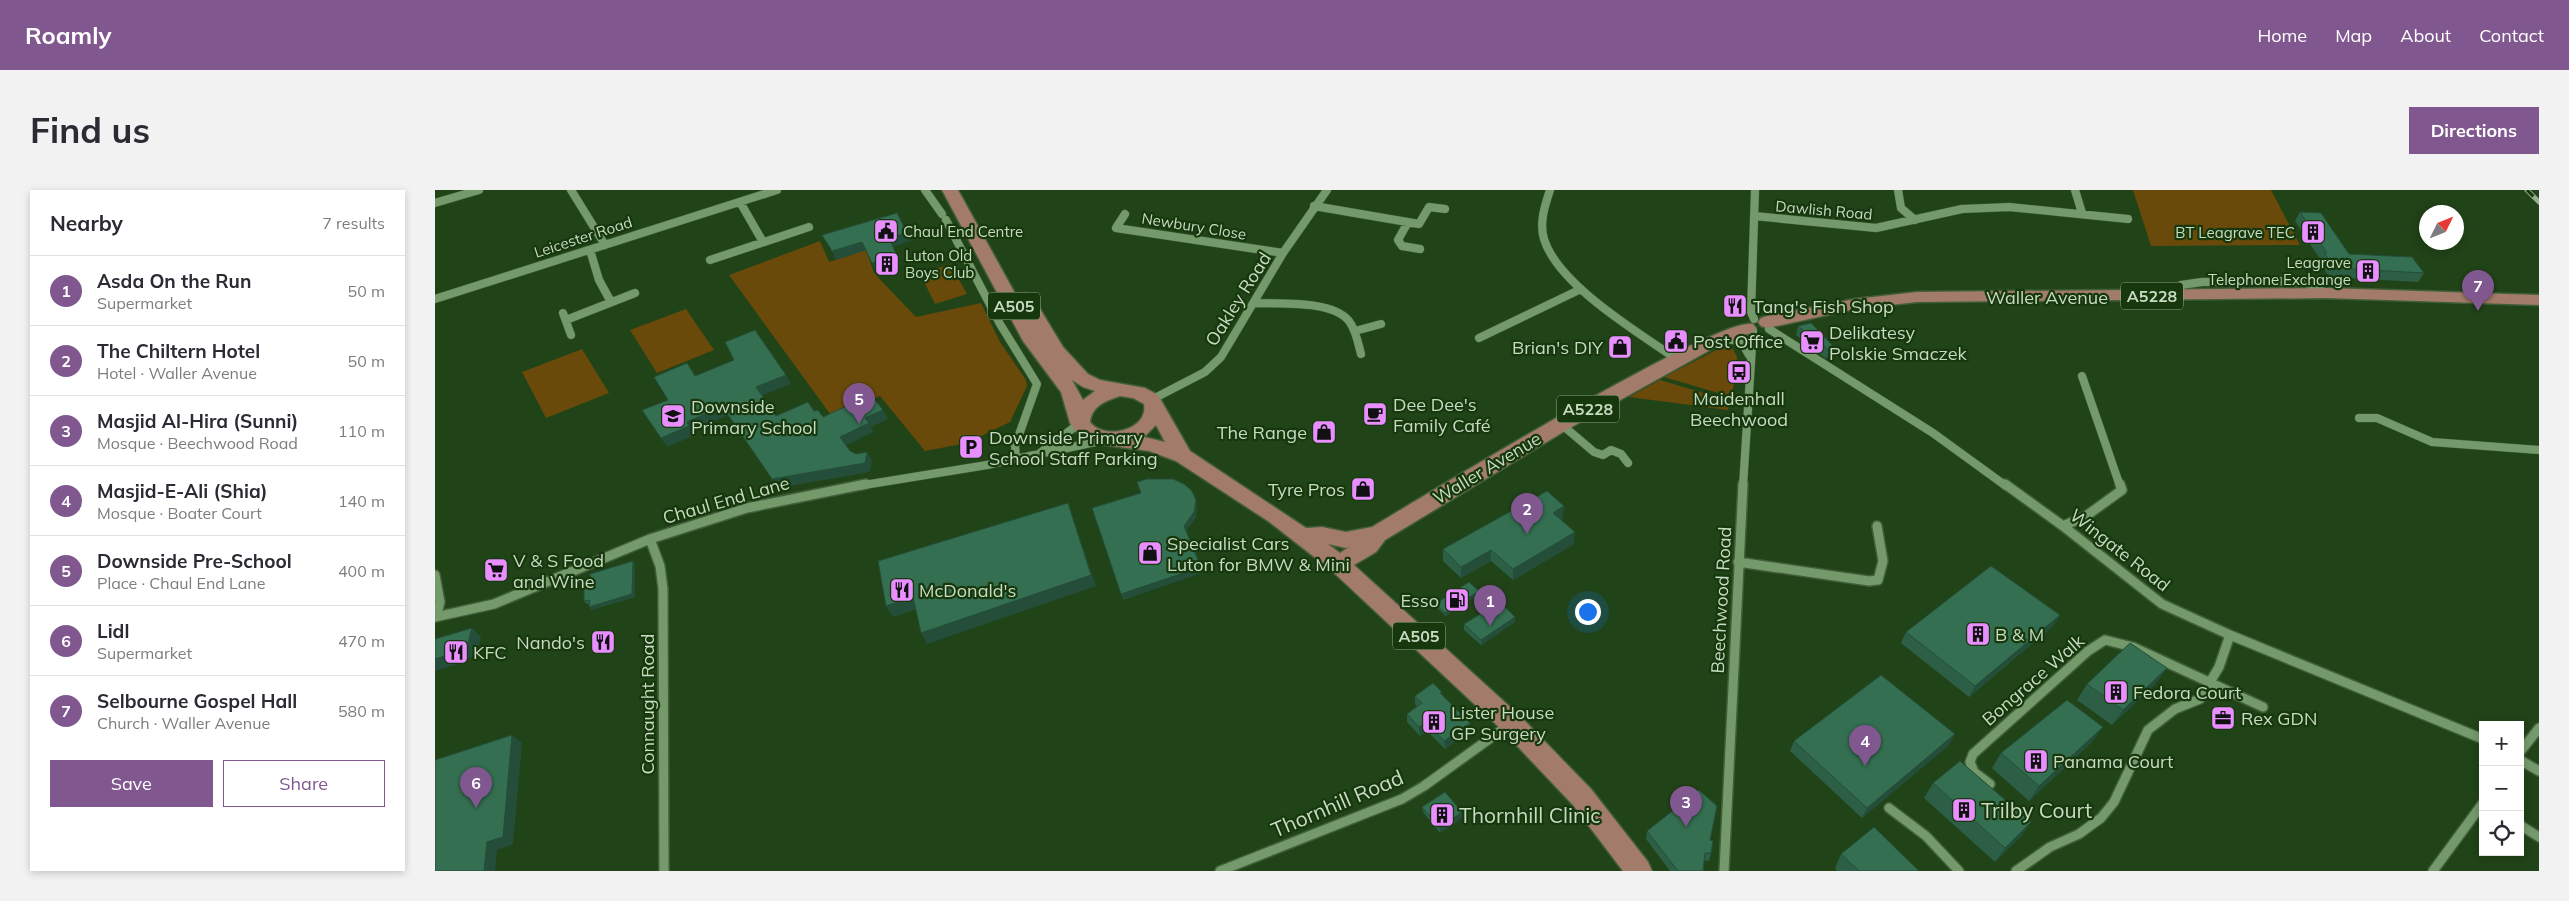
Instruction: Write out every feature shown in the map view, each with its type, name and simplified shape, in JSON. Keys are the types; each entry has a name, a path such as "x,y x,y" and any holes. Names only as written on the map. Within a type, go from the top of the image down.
{"main road":[{"name":"A505","path":"950,190 1032,341 1070,391 1080,421"},
{"name":"A505","path":"966,190 1055,348 1081,379 1092,384 1119,390"},
{"name":"Waller Avenue","path":"1339,564 1368,546 1377,534 1561,424 1715,340 1758,326 1855,304 1917,297 2174,296 2326,293 2537,302"},
{"path":"1119,390 1138,392 1153,404 1149,423 1141,430 1113,439 1089,434 1080,421 1088,403 1102,395 1119,390"},
{"name":"A505","path":"1153,404 1183,456"},
{"name":"A505","path":"1113,439 1152,445 1183,456 1303,536 1339,564 1442,657 1511,723 1582,797 1639,871"},
{"path":"1303,536 1322,536 1346,540 1377,534"}],"street":[{"path":"435,203 479,190"},
{"path":"571,190 605,245"},
{"path":"752,190 757,196"},
{"name":"Leicester Road","path":"435,299 777,190"},
{"path":"925,190 944,217 1000,324 1037,384 1015,446 1016,459"},
{"name":"Oakley Road","path":"1153,404 1205,372 1221,357 1283,253 1327,190"},
{"path":"1550,190 1543,214 1544,238 1559,265 1581,289 1678,360"},
{"name":"Beechwood Road","path":"1724,871 1749,355 1758,326 1751,312 1755,190"},
{"path":"1899,190 1901,208 1915,220"},
{"path":"2075,190 2081,213"},
{"path":"740,202 763,242"},
{"path":"1314,206 1419,224 1429,207 1445,209"},
{"name":"Dawlish Road","path":"1754,216 1867,228 1888,227 1972,208 2009,207 2128,219"},
{"name":"Newbury Close","path":"1125,214 1116,228 1283,253"},
{"path":"1407,222 1398,240 1402,246 1420,249"},
{"path":"710,260 809,227"},
{"path":"590,250 599,280 611,302"},
{"path":"1479,338 1581,289"},
{"path":"571,335 564,316 635,293"},
{"path":"1255,302 1318,307 1344,316 1355,331 1361,354"},
{"path":"1355,331 1381,324"},
{"name":"Wingate Road","path":"1758,326 1933,433 2063,526 2162,604 2230,635 2479,737"},
{"path":"1715,340 1741,341 1749,355"},
{"path":"2063,526 2086,516 2122,490 2082,376"},
{"path":"2359,418 2377,418 2432,442 2539,450"},
{"name":"Chaul End Lane","path":"1038,454 1080,421"},
{"path":"1561,424 1594,452 1603,455 1611,450 1617,451 1624,455 1629,463"},
{"name":"Chaul End Lane","path":"435,617 494,604 527,592 650,539 698,522 760,505 824,491 967,469 1082,447 1113,439"},
{"path":"1738,562 1869,582 1878,580 1882,575 1882,549 1877,526"},
{"name":"Connaught Road","path":"650,539 659,562 663,589 664,871"},
{"path":"435,576 440,602 435,617"},
{"path":"2016,871 2050,847 2079,834 2101,818 2114,802 2148,730 2175,709 2200,699 2219,667 2230,635"},
{"name":"Bongrace Walk","path":"1990,784 1975,772 1970,762 1973,754 2088,651 2105,640 2133,647 2263,707"},
{"name":"Thornhill Road","path":"1220,871 1402,799 1424,786 1511,723"},
{"path":"2524,747 2539,728"},
{"path":"2524,762 2539,771"},
{"path":"1889,808 1926,836 1959,871"},
{"path":"2433,871 2479,808"},
{"path":"2524,828 2539,838"}],"shaded area":[{"path":"2133,190 2271,190 2300,245 2151,246"},
{"path":"820,241 829,262 866,250 874,273 916,317 981,303 1000,342 1026,380 1027,386 1010,422 967,443 925,451 880,396 833,418 729,275"},
{"path":"950,264 967,294 935,304 920,274"},
{"path":"686,309 714,350 657,373 630,330"},
{"path":"1724,346 1733,349 1737,357 1732,397 1664,377"},
{"path":"582,349 609,393 546,418 522,372"},
{"path":"1660,380 1730,401 1728,410 1629,397"}],"building":[{"path":"2300,212 2321,213 2349,254 2412,257 2424,273 2335,268"},
{"path":"897,213 907,233 889,238 897,256 872,263 862,242 832,251 822,235"},
{"path":"1811,323 1833,346 1829,350 1798,326"},
{"name":"Downside Primary School","path":"755,330 786,375 756,387 776,416 808,402 814,411 818,410 823,417 871,395 883,410 865,418 869,423 840,437 850,451 856,454 867,452 865,463 772,479 722,406 687,422 689,426 661,438 642,410 668,400 654,377 687,363 695,376 734,360 725,342"},
{"name":"Specialist Cars Luton for BMW & Mini","path":"1147,479 1173,479 1184,484 1192,491 1196,500 1194,512 1184,526 1201,567 1121,594 1092,508 1141,493 1137,482"},
{"path":"1547,491 1564,506 1553,513 1575,532 1513,569 1491,550 1461,567 1443,549"},
{"path":"1068,503 1091,575 921,633 913,597 886,606 878,561"},
{"path":"633,561 632,594 589,607 590,600 584,601 584,589 590,587 590,574"},
{"name":"B & M","path":"1991,566 2060,615 1975,686 1906,632"},
{"name":"Esso","path":"1469,582 1479,591 1445,613 1435,604"},
{"path":"1500,602 1515,617 1481,640 1464,624"},
{"path":"472,628 467,646 435,659 435,639"},
{"name":"Fedora Court","path":"2130,643 2167,668 2123,710 2087,684"},
{"path":"1881,675 1955,734 1867,808 1794,741"},
{"name":"Lister House GP Surgery","path":"1433,683 1442,692 1440,693 1470,723 1444,741 1426,722 1419,727 1407,714 1422,703 1415,696"},
{"name":"Panama Court","path":"2067,700 2103,727 2039,786 2001,753"},
{"path":"512,735 503,837 487,842 484,871 435,871 435,760"},
{"path":"1960,761 2031,822 2005,848 1933,783"},
{"path":"1699,790 1717,806 1710,840 1713,841 1711,853 1705,853 1703,871 1678,871 1647,831"},
{"name":"Thornhill Clinic","path":"1445,792 1462,812 1440,828 1422,807"},
{"path":"1874,827 1919,871 1859,871 1841,854"}],"railway":[{"path":"2527,190 2539,202"}],"place":[{"name":"Chaul End Centre","path":"886,231"},
{"name":"BT Leagrave TEC","path":"2313,232"},
{"name":"Luton Old Boys Club","path":"887,264"},
{"name":"Leagrave Telephone Exchange","path":"2368,271"},
{"name":"Tang's Fish Shop","path":"1735,306"},
{"name":"Selbourne Gospel Hall","path":"2478,311"},
{"name":"Post Office","path":"1676,341"},
{"name":"Delikatesy Polskie Smaczek","path":"1812,342"},
{"name":"Brian's DIY","path":"1620,347"},
{"name":"Maidenhall Beechwood","path":"1739,372"},
{"name":"Dee Dee's Family Café","path":"1375,414"},
{"name":"Downside Primary School","path":"673,416"},
{"name":"Downside Pre-School","path":"859,424"},
{"name":"The Range","path":"1324,432"},
{"name":"Downside Primary School Staff Parking","path":"971,447"},
{"name":"Tyre Pros","path":"1363,489"},
{"name":"The Chiltern Hotel","path":"1527,534"},
{"name":"Specialist Cars Luton for BMW & Mini","path":"1150,553"},
{"name":"V & S Food and Wine","path":"496,570"},
{"name":"McDonald's","path":"902,590"},
{"name":"Esso","path":"1457,600"},
{"name":"Asda On the Run","path":"1490,626"},
{"name":"B & M","path":"1978,634"},
{"name":"Nando's","path":"603,642"},
{"name":"KFC","path":"456,652"},
{"name":"Fedora Court","path":"2116,692"},
{"name":"Rex GDN","path":"2223,718"},
{"name":"Lister House GP Surgery","path":"1434,722"},
{"name":"Panama Court","path":"2036,761"},
{"name":"Masjid-E-Ali (Shia)","path":"1865,766"},
{"name":"Lidl","path":"476,808"},
{"name":"Trilby Court","path":"1964,810"},
{"name":"Thornhill Clinic","path":"1442,815"},
{"name":"Masjid Al-Hira (Sunni)","path":"1686,827"}]}
